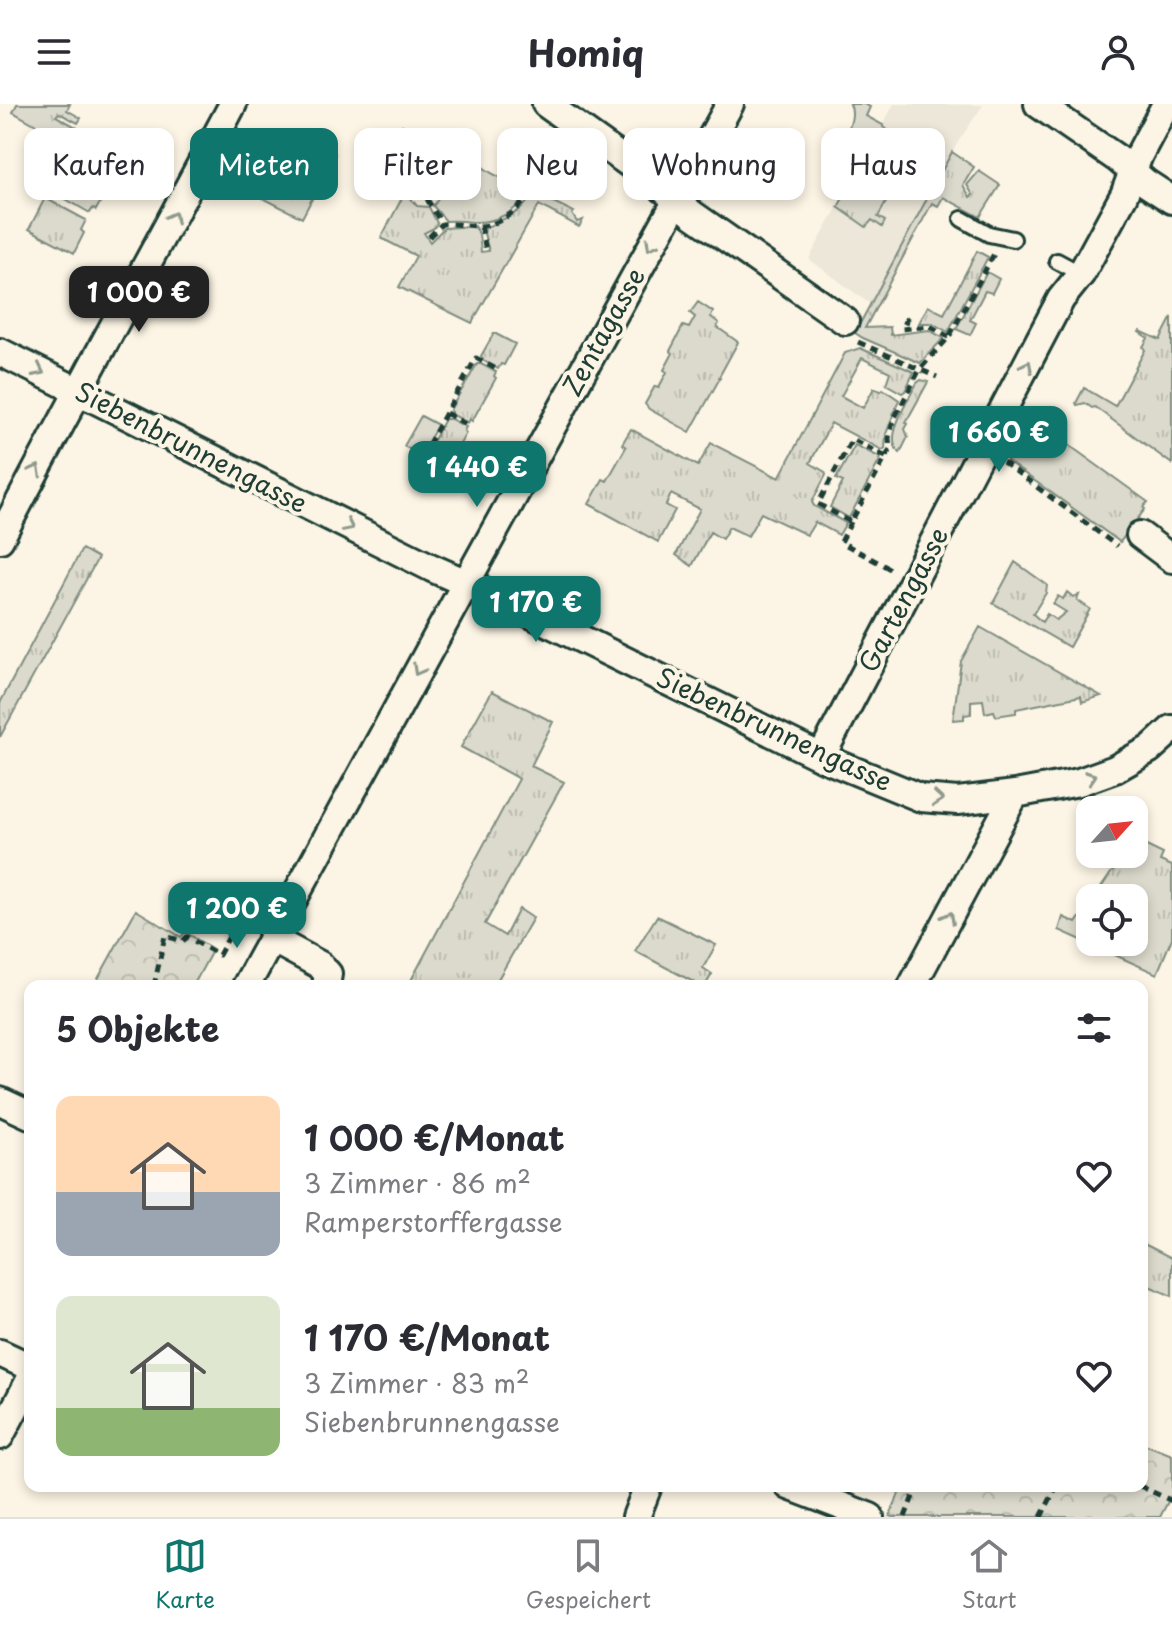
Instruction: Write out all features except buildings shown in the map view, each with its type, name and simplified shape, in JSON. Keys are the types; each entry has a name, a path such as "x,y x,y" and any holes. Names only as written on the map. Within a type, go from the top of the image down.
{"street":[{"path":"0,539 233,104"},
{"path":"546,104 623,159"},
{"name":"Zentagasse","path":"717,128 730,104"},
{"path":"1038,104 1172,200"},
{"name":"Gartengasse","path":"821,757 1061,299 1081,274 1124,195 1139,155 1166,104"},
{"path":"677,200 847,330"},
{"name":"Zentagasse","path":"249,980 677,200"},
{"name":"Siebenbrunnengasse","path":"0,352 432,568 821,757 921,798 958,801 1079,782 1115,769 1150,749 1172,729"},
{"path":"1130,542 1172,559"},
{"path":"915,980 1015,794"},
{"path":"272,939 320,965 328,974 327,980"},
{"path":"0,1101 24,1112"},
{"path":"0,1353 24,1364"},
{"path":"0,1436 24,1391"},
{"path":"636,1517 646,1492"},
{"path":"805,1492 870,1517"}],"lane":[{"path":"962,219 989,234 1013,239"},
{"path":"1057,261 1081,274"}],"path":[{"path":"428,200 442,224"},
{"path":"429,237 442,224 481,226 511,214 526,200"},
{"path":"481,226 486,251"},
{"path":"914,582 841,542 890,449 893,421 920,369 949,337 998,247 1013,239"},
{"path":"908,317 902,329 930,326 949,337"},
{"path":"847,330 937,377"},
{"path":"415,469 476,358 498,370"},
{"path":"446,413 467,425"},
{"path":"851,522 818,504 852,439 886,457"},
{"path":"419,462 438,473 434,479"},
{"path":"1002,462 1130,542"},
{"path":"155,980 165,936 183,941 187,937 219,955 244,909 256,915"},
{"path":"1148,1490 1172,1501"},
{"path":"905,1517 915,1492"},
{"path":"1041,1517 1054,1492"}],"shaded area":[{"path":"894,104 983,105 945,166 945,128 881,128"},
{"path":"841,200 926,200 870,304 809,259"}],"green space":[{"path":"17,104 70,104 67,110 81,118 78,123 59,113 56,116 75,128 42,128 13,112"},
{"path":"850,104 870,107 866,116 884,128 848,128 852,110"},
{"path":"952,152 974,167 963,185 970,197 973,195 967,185 979,171 1000,185 980,217 945,198 945,165"},
{"path":"481,165 497,175 497,200 522,200 506,214 481,222 446,221 433,206 437,200 481,200"},
{"path":"44,200 86,220 81,230 84,233 74,253 29,229"},
{"path":"67,200 102,200 96,210 93,208 90,213"},
{"path":"267,200 311,200 302,218"},
{"path":"401,200 412,200 417,206 429,207 437,223 424,233 430,242 444,228 474,226 479,234 481,252 489,251 485,228 519,211 529,200 549,200 574,212 572,214 577,222 583,220 579,227 539,205 472,323 399,287 416,256 381,238"},
{"path":"842,200 887,200 878,217 885,221 882,227 872,220 866,227 838,207"},
{"path":"926,200 941,200 938,206 932,203 865,328 890,327 891,335 929,330 944,338 920,363 855,333"},
{"path":"977,251 988,257 948,332 932,323 919,323 928,306 944,314"},
{"path":"987,272 999,279 992,293 985,291 970,320 976,323 970,335 956,329"},
{"path":"698,302 713,312 711,317 719,323 717,327 738,342 690,432 645,404 667,372 664,370 673,353 670,351 683,326 689,328 695,317 690,313"},
{"path":"1172,317 1172,464 1095,407 1076,403 1084,388 1115,406 1145,350 1143,347 1148,338 1139,332 1160,340"},
{"path":"494,333 515,344 504,365 501,364 498,369 481,356"},
{"path":"860,348 914,372 902,393 886,384 890,372 862,358 841,396 863,408 874,388 883,389 899,400 886,434 885,449 831,423 810,463 826,475 812,502 846,523 839,535 815,522 807,535 761,513 748,536 729,527 722,539 710,532 692,566 676,555 700,509 671,494 666,505 675,510 658,542 589,504 603,479 607,481 626,447 622,444 631,429 698,466 711,443 779,478 845,353"},
{"path":"477,364 496,372 496,378 468,423 450,410"},
{"path":"921,380 928,382 906,422 908,437 900,453 895,447 895,429 908,398"},
{"path":"421,416 438,425 420,455 404,446"},
{"path":"1030,417 1148,502 1120,542 1007,461"},
{"path":"445,419 466,427 466,433 446,470 425,457"},
{"path":"855,445 881,458 849,518 830,507 843,482 836,479"},
{"path":"82,549 98,558 0,737 0,703"},
{"path":"1015,562 1047,585 1046,593 1033,614 1042,622 1047,614 1056,620 1066,612 1053,604 1058,596 1063,599 1067,592 1073,597 1079,595 1077,600 1090,609 1069,647 993,603"},
{"path":"980,627 1101,696 1082,702 1081,696 996,716 994,711 985,713 983,700 971,701 971,714 964,715 964,719 953,720 961,661"},
{"path":"492,691 553,722 531,766 564,782 485,924 505,936 519,909 533,918 497,980 411,980 519,779 461,747"},
{"path":"1148,847 1163,854 1160,861 1172,866 1172,938 1157,974 1117,956 1148,956 1148,884 1104,884 1114,868 1148,868"},
{"path":"136,910 181,937 185,932 213,949 196,980 97,980"},
{"path":"657,916 716,945 703,968 712,974 708,980 690,980 635,951"},
{"path":"1063,917 1076,923 1076,938 1059,930"},
{"path":"1148,1246 1172,1258 1172,1296 1148,1286"},
{"path":"1148,1445 1172,1455 1172,1494 1160,1517 890,1516 900,1492 1148,1492"}]}
